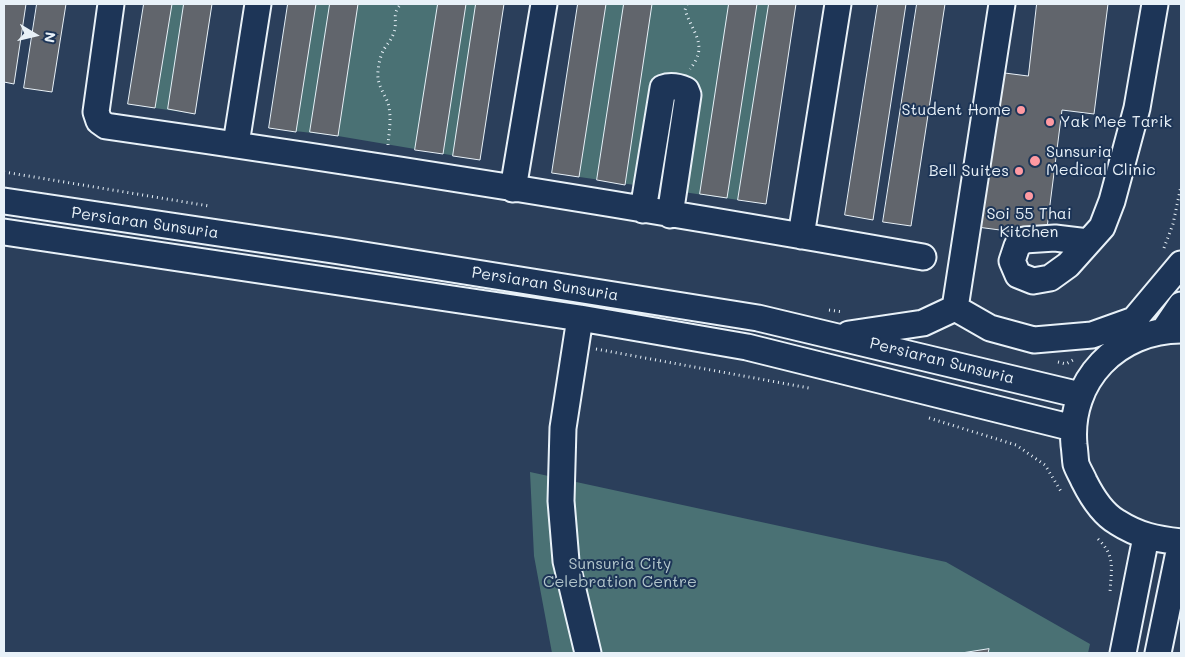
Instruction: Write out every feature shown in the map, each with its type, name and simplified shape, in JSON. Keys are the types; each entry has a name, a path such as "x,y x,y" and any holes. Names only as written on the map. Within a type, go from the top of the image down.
{"street":[{"path":"111,4 96,112 99,121 106,126 236,144 922,257"},
{"path":"236,144 258,4"},
{"path":"513,189 544,4"},
{"path":"801,236 838,4"},
{"path":"955,308 1002,4"},
{"path":"1088,242 1102,227 1112,202 1137,108 1156,4"},
{"path":"643,210 663,88 669,86 682,88 686,90 688,95 670,215"},
{"name":"Persiaran Sunsuria","path":"4,202 748,316 1080,395"},
{"name":"Persiaran Sunsuria","path":"4,232 580,318 748,348 1073,428"},
{"path":"955,308 990,328 1034,340 1092,335 1134,320 1171,259"},
{"path":"1158,653 1181,542 1146,537 1115,521 1091,496 1076,464 1073,428 1080,395 1094,371 1114,351 1138,337 1173,330 1181,305"},
{"path":"836,336 923,323 955,308"},
{"path":"580,318 563,428 561,501 566,562 588,653"},
{"path":"1123,653 1146,537"}],"path":[{"path":"388,146 390,114 388,103 378,79 383,50 394,35 396,10 401,4"},
{"path":"682,88 688,72 699,55 700,45 685,10 687,4"},
{"path":"4,172 209,206"},
{"path":"1171,259 1173,224 1181,186"},
{"path":"826,309 846,312"},
{"path":"576,345 812,388"},
{"path":"925,416 1016,445 1045,465 1065,498"},
{"path":"1094,534 1106,547 1112,560 1110,599"}],"green space":[{"path":"144,4 212,4 195,114 128,104"},
{"path":"288,4 504,4 480,160 338,136 269,128"},
{"path":"578,4 796,4 766,204 552,173"},
{"name":"Sunsuria City Celebration Centre","path":"530,472 946,562 1090,644 1088,653 552,653 534,556"}],"building":[{"path":"4,4 26,4 14,84 4,82"},
{"path":"37,4 66,4 52,92 24,88"},
{"path":"144,4 172,4 155,108 128,104"},
{"path":"184,4 212,4 195,114 168,109"},
{"path":"288,4 316,4 296,132 269,128"},
{"path":"330,4 358,4 338,136 310,132"},
{"path":"438,4 466,4 443,154 415,150"},
{"path":"476,4 504,4 480,160 453,156"},
{"path":"578,4 606,4 579,177 552,173"},
{"path":"624,4 652,4 625,185 597,180"},
{"path":"729,4 757,4 727,198 700,194"},
{"path":"769,4 796,4 766,204 738,200"},
{"path":"878,4 906,4 873,220 845,215"},
{"path":"917,4 945,4 911,226 883,222"},
{"name":"Bell Suites","path":"1037,4 1108,4 1094,114 1062,110 1046,236 977,227 997,72 1028,76"},
{"path":"989,649 988,653 962,653"}],"place":[{"name":"Student Home","path":"1021,110"},
{"name":"Yak Mee Tarik","path":"1050,122"},
{"name":"Sunsuria Medical Clinic","path":"1035,161"},
{"name":"Bell Suites","path":"1019,171"},
{"name":"Soi 55 Thai Kitchen","path":"1029,196"}]}
